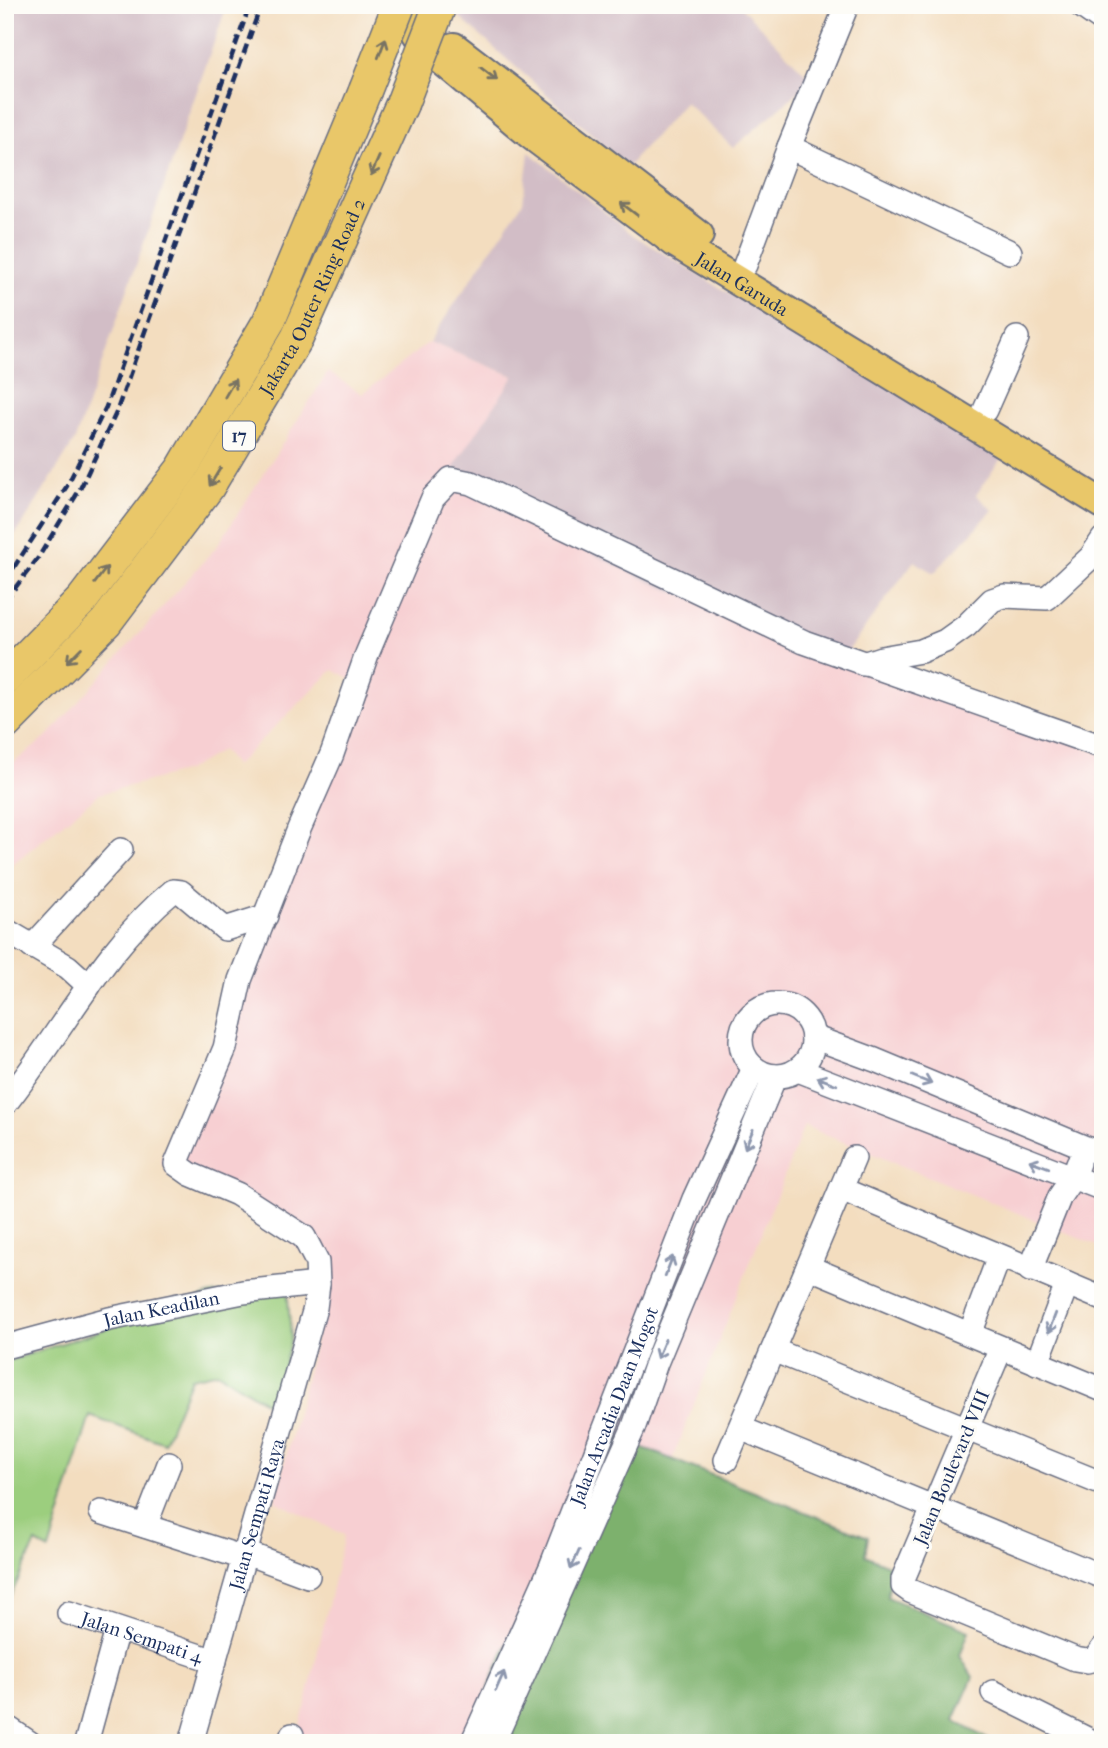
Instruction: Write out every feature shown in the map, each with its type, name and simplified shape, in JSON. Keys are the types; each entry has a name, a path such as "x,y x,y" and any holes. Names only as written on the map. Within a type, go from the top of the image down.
{"highway":[{"name":"Jakarta Outer Ring Road 2","path":"5,724 106,622 208,488 297,338 402,104 440,5"},
{"name":"Jakarta Outer Ring Road 2","path":"5,679 82,600 182,468 269,321 401,11"}],"main road":[{"name":"Jalan Garuda","path":"401,11 437,34 538,126 680,234 942,395 1103,504"},
{"name":"Jalan Garuda","path":"680,234 745,265 889,362"},
{"name":"Jalan Garuda","path":"942,395 985,410 1103,482"}],"street":[{"path":"745,265 846,5"},
{"path":"789,147 1010,252"},
{"path":"985,410 1017,338"},
{"path":"318,1284 317,1262 304,1237 237,1194 190,1174 176,1164 225,1048 240,981 299,829 332,754 367,654 422,520 433,498 451,479 471,483 804,642 1103,747"},
{"path":"863,664 921,651 945,641 966,626 992,600 1004,596 1047,598 1091,557 1103,539"},
{"path":"32,947 121,850"},
{"path":"5,1104 89,986 156,905 173,891 181,892 225,929 266,916"},
{"path":"5,930 68,967 89,986"},
{"path":"768,1004 783,1004 802,1014 810,1024 813,1037 807,1061 798,1070 787,1075 764,1072 743,1055 740,1039 744,1023 754,1011 768,1004"},
{"path":"813,1037 1094,1151 1073,1177 1035,1272"},
{"path":"798,1070 1103,1189"},
{"name":"Jalan Arcadia Daan Mogot","path":"472,1743 551,1567 694,1199 764,1072"},
{"name":"Jalan Arcadia Daan Mogot","path":"493,1743 633,1429 764,1072"},
{"path":"726,1460 854,1158"},
{"path":"841,1189 1035,1272 1103,1298"},
{"path":"970,1334 999,1257"},
{"path":"808,1267 1103,1390"},
{"name":"Jalan Keadilan","path":"5,1347 109,1319 243,1292 318,1284"},
{"name":"Jalan Sempati Raya","path":"191,1743 316,1308 318,1284"},
{"path":"1037,1363 1067,1284"},
{"name":"Jalan Boulevard VIII","path":"1001,1348 903,1579 903,1586 1074,1659 1095,1659 1103,1648"},
{"path":"773,1350 1103,1484"},
{"path":"740,1428 1103,1577"},
{"path":"145,1526 169,1464"},
{"path":"101,1512 308,1576"},
{"name":"Jalan Sempati 4","path":"69,1613 215,1661"},
{"path":"86,1743 117,1630"},
{"path":"993,1692 1095,1743"},
{"path":"5,1726 30,1743"}],"shaded area":[{"path":"5,5 227,5 75,440 21,527 5,546"},
{"path":"464,5 739,5 812,80 733,148 685,102 628,166 458,16"},
{"path":"529,152 633,235 886,383 1002,457 976,495 993,510 934,573 914,561 839,663 650,582 444,482 514,376 429,342 523,202"},
{"path":"429,342 514,376 445,482 1103,755 1103,1248 804,1126 672,1460 598,1431 465,1743 294,1743 305,1708 344,1535 275,1501 319,1325 314,1263 242,1200 160,1162 285,871 358,682 333,670 235,766 222,750 186,771 99,794 5,870 5,769 47,737 218,545 328,372 362,394"}],"green space":[{"path":"287,1286 291,1337 274,1408 217,1372 191,1378 164,1443 90,1416 49,1550 36,1543 5,1607 5,1362 211,1294"},
{"path":"598,1430 868,1537 865,1555 893,1567 887,1597 969,1631 960,1656 973,1677 954,1720 994,1743 465,1743"}],"railway":[{"path":"5,581 67,486 106,407 250,5"},
{"path":"5,601 38,558 80,489 116,413 261,5"}]}
